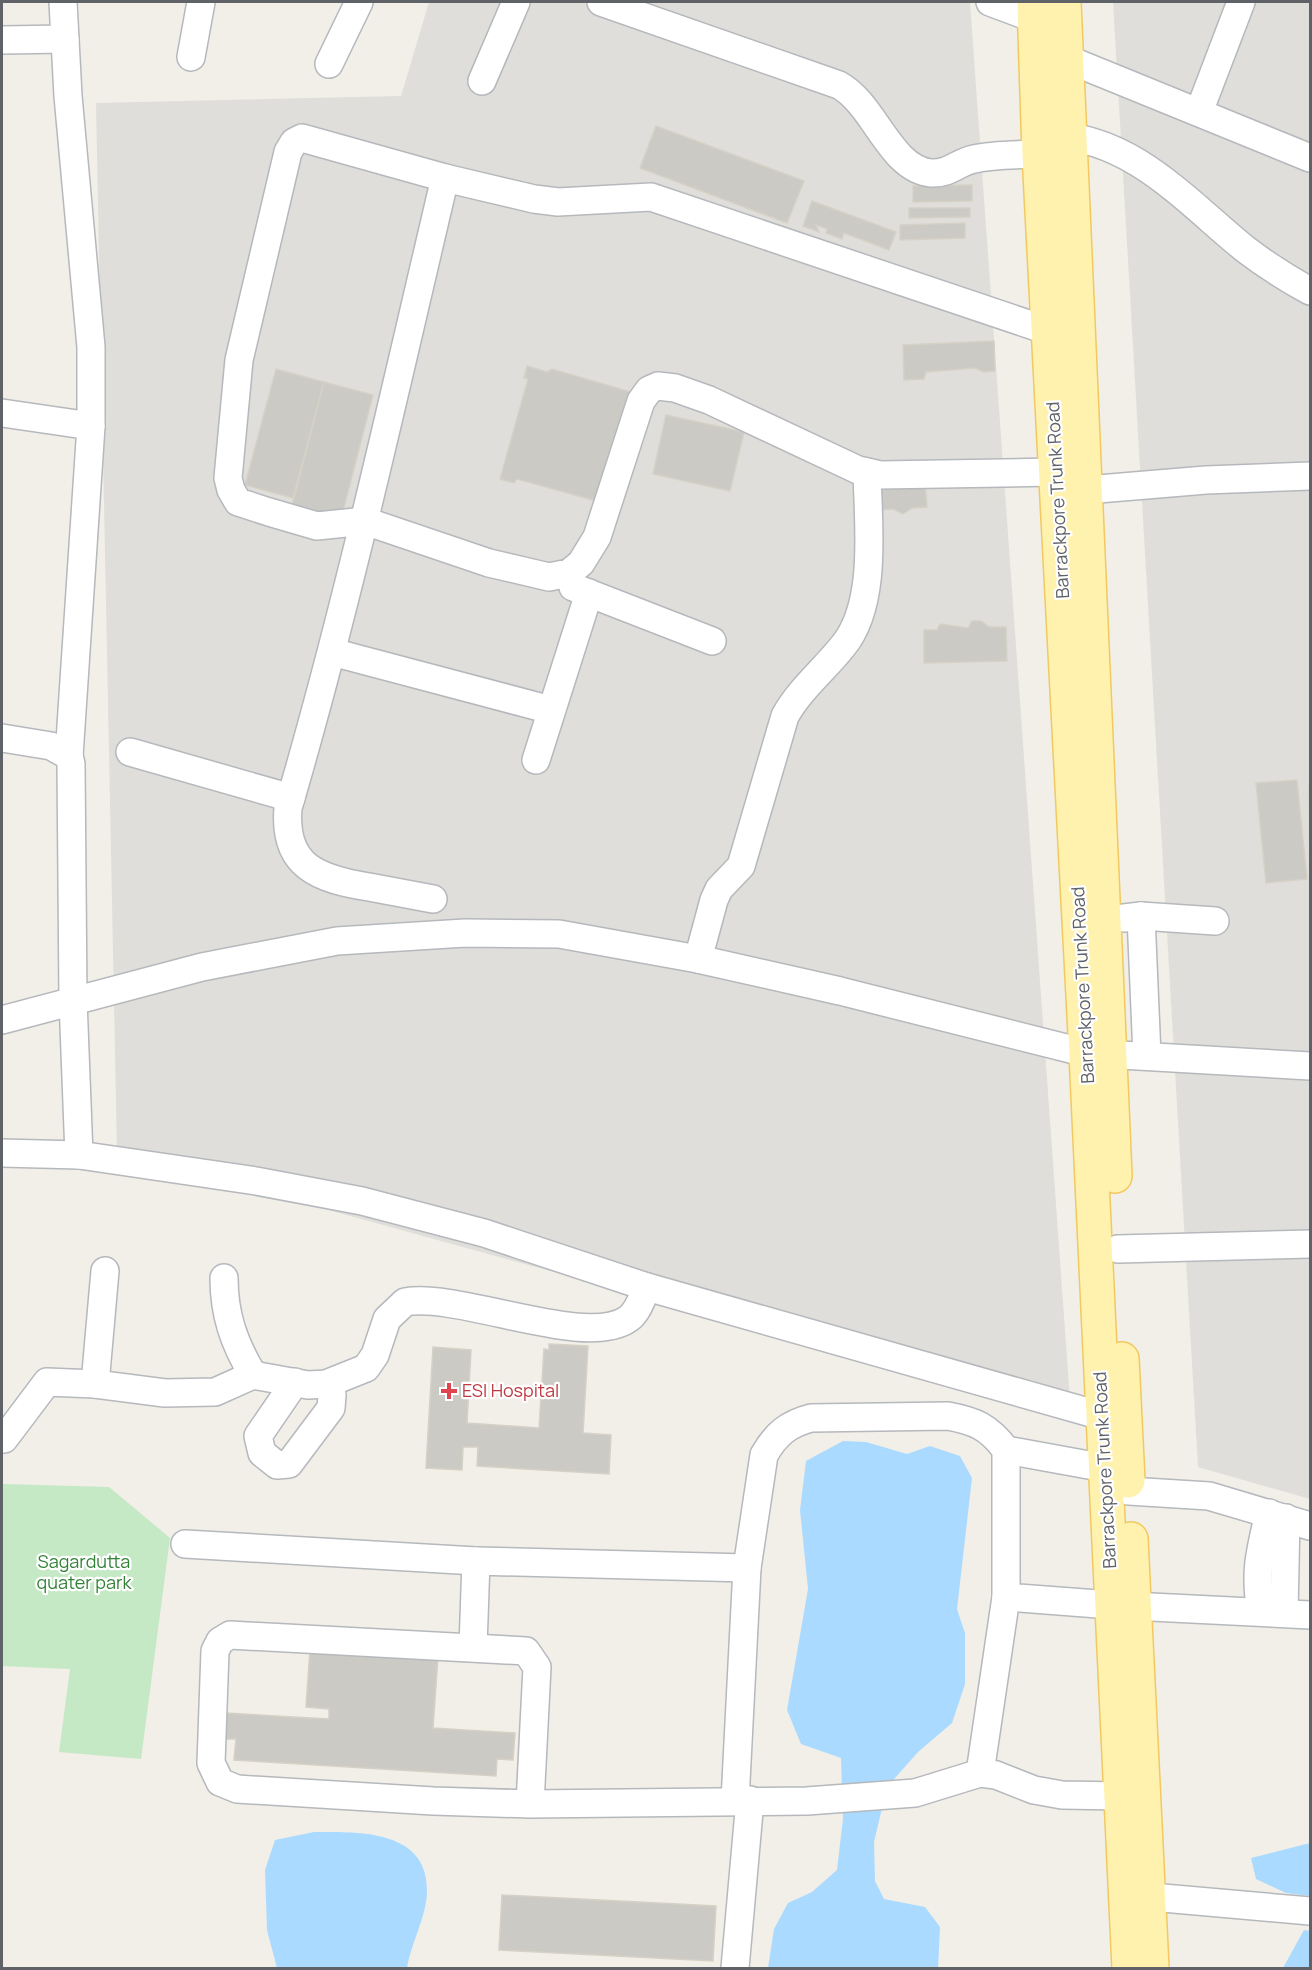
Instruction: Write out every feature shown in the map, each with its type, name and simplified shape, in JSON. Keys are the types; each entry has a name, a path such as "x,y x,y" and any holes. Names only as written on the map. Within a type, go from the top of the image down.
{"main road":[{"name":"Barrackpore Trunk Road","path":"1064,2 1105,921 1098,1053 1113,1417 1128,1491 1122,1606 1121,1796 1137,1896 1152,1968"},
{"name":"Barrackpore Trunk Road","path":"1035,10 1039,145 1056,472 1098,1053 1118,1250 1113,1417 1105,1468 1122,1606 1137,1896 1129,1968"}],"street":[{"path":"63,2 89,309 91,426 69,756 72,774 73,1000 78,1155"},
{"path":"191,57 201,2"},
{"path":"329,64 359,2"},
{"path":"482,81 516,2"},
{"path":"601,2 845,89 860,100 900,157 923,170 944,172 975,158 1071,136 1111,148 1137,161 1247,250 1281,275 1311,291"},
{"path":"990,2 1035,10"},
{"path":"1199,112 1241,2"},
{"path":"2,40 65,39"},
{"path":"1067,59 1311,158"},
{"path":"712,641 549,577 489,564 364,521 317,526 238,502 231,490 228,463 239,360 288,152 294,142 302,138 445,178 558,202 651,197 1049,331"},
{"path":"433,899 332,881 315,873 304,864 290,842 287,826 291,798 332,652 445,178"},
{"path":"549,577 569,573 581,563 597,537 641,401 649,390 658,386 675,388 709,400 829,457 867,472 901,475 1056,472"},
{"path":"2,413 91,426"},
{"path":"699,959 714,900 719,889 741,866 785,716 793,702 844,646 854,630 862,605 868,561 867,472"},
{"path":"1086,490 1206,480 1311,477"},
{"path":"536,760 589,592"},
{"path":"332,652 551,710"},
{"path":"2,738 51,746 69,756"},
{"path":"130,752 291,798"},
{"path":"1141,916 1147,1056"},
{"path":"1105,921 1141,916 1215,921"},
{"path":"2,1020 201,967 337,941 396,935 559,934 699,959 1098,1053 1311,1066"},
{"path":"2,1153 78,1155 256,1181 362,1201 484,1233 646,1287 1113,1417"},
{"path":"1118,1250 1311,1244"},
{"path":"95,1384 105,1271"},
{"path":"224,1278 226,1314 231,1332 253,1375"},
{"path":"4,1439 47,1382 95,1384 152,1393 212,1393 253,1375 295,1382 326,1384 366,1368 375,1355 391,1312 405,1302 427,1301 555,1323 602,1328 629,1318 636,1311 646,1287"},
{"path":"295,1382 258,1436 262,1453 277,1465 289,1464 331,1408 332,1395 326,1384"},
{"path":"735,1968 743,1801 747,1568 764,1455 773,1439 790,1423 812,1418 948,1416 992,1431 1006,1450 1006,1597 980,1773"},
{"path":"1006,1450 1105,1468"},
{"path":"1006,1597 1122,1606 1285,1613 1288,1519 1209,1496 1128,1491"},
{"path":"185,1544 476,1561 747,1568"},
{"path":"473,1647 476,1561"},
{"path":"530,1804 537,1666 526,1651 230,1635 220,1641 215,1651 210,1763 220,1782 237,1789 433,1801 530,1804 834,1800 915,1793 980,1773 996,1775 1034,1790 1062,1795 1121,1796"},
{"path":"1137,1896 1311,1911"}],"shaded area":[{"path":"429,2 970,3 1071,1414 117,1152 96,103 401,96"},
{"path":"1113,2 1310,2 1310,1499 1198,1467"}],"green space":[{"name":"Sagardutta quater park","path":"3,1484 109,1487 170,1538 141,1759 59,1752 70,1669 2,1666"}],"water":[{"path":"843,1441 866,1442 907,1454 930,1446 960,1456 972,1478 957,1609 965,1633 965,1684 952,1723 918,1752 887,1787 874,1842 875,1881 884,1899 925,1907 940,1927 938,1968 768,1968 774,1929 788,1903 812,1892 837,1870 843,1819 841,1758 801,1744 787,1710 808,1589 800,1510 806,1461"},
{"path":"314,1832 370,1834 388,1838 417,1856 425,1872 427,1893 407,1968 277,1968 267,1930 265,1870 275,1840"},
{"path":"1310,1843 1310,1896 1286,1893 1256,1879 1251,1858"},
{"path":"1304,1930 1310,1931 1310,1968 1283,1968"}],"building":[{"path":"656,126 804,181 787,223 640,168"},
{"path":"972,185 972,201 913,202 913,186"},
{"path":"812,201 896,232 889,250 844,233 842,239 826,233 827,229 816,225 819,232 803,226"},
{"path":"909,208 970,208 970,217 909,218"},
{"path":"965,223 965,238 900,240 900,225"},
{"path":"994,341 995,371 983,372 975,368 926,372 924,379 904,380 903,345"},
{"path":"527,366 547,372 552,369 631,392 600,502 517,479 514,483 500,479 528,379 524,378"},
{"path":"276,369 324,382 293,498 245,485"},
{"path":"324,382 373,395 341,519 292,506"},
{"path":"666,415 744,432 730,491 653,474"},
{"path":"925,483 927,507 912,508 903,514 893,509 874,510 872,486"},
{"path":"972,621 981,621 989,627 1006,627 1007,661 924,663 924,630 937,630 940,624 968,628"},
{"path":"1297,780 1307,879 1266,883 1256,783"},
{"path":"1309,785 1310,785 1310,846"},
{"path":"549,1344 588,1346 583,1433 611,1435 609,1474 477,1466 478,1447 463,1447 462,1470 426,1468 433,1347 471,1350 467,1423 539,1428 544,1349 549,1350"},
{"path":"310,1650 438,1657 433,1728 515,1733 513,1760 497,1759 496,1776 234,1760 236,1739 225,1739 226,1713 329,1719 329,1709 306,1707"},
{"path":"502,1895 716,1906 713,1961 499,1950"}],"place":[{"name":"ESI Hospital","path":"449,1391"}]}
